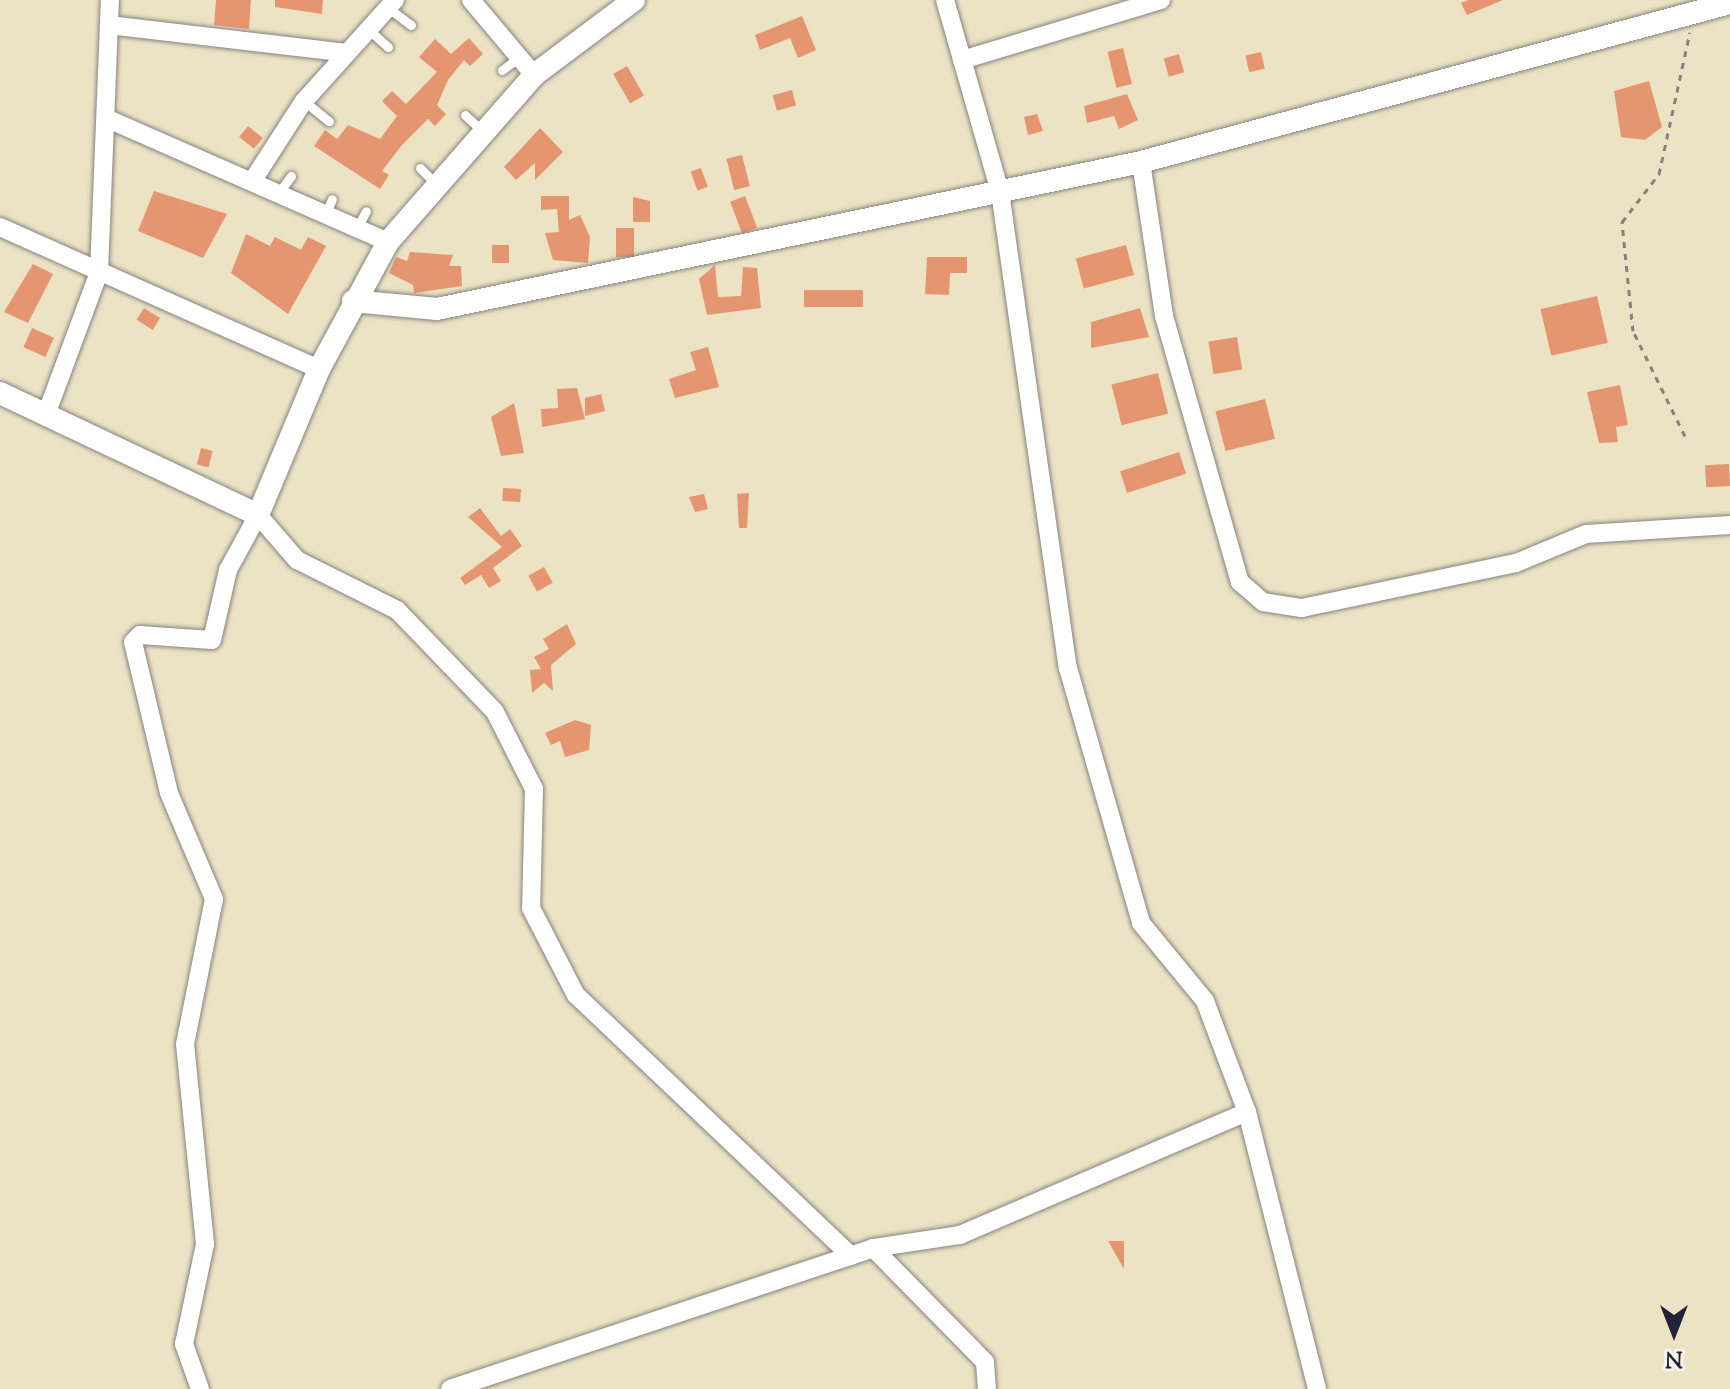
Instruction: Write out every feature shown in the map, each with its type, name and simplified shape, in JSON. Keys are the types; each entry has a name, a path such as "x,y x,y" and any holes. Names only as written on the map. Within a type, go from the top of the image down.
{"street":[{"path":"47,412 99,272 108,119 110,0"},
{"path":"471,0 522,55 534,75"},
{"path":"200,1389 184,1344 205,1244 185,1044 214,899 169,793 133,642 140,635 212,640 228,570 258,515 319,369 353,301 427,176 472,122 634,0"},
{"path":"945,0 1000,192 1068,668 1141,923 1205,1001 1247,1112 1317,1389"},
{"path":"962,60 1161,0"},
{"path":"353,301 437,309 1141,162 1730,3"},
{"path":"253,180 304,101 391,4"},
{"path":"109,25 346,53"},
{"path":"108,119 279,192 361,219 388,242"},
{"path":"1141,162 1164,316 1240,582 1263,602 1302,608 1516,563 1586,534 1730,525"},
{"path":"0,227 319,369"},
{"path":"0,393 47,412 258,515 297,560 397,610 495,712 534,789 531,908 576,995 851,1256"},
{"path":"450,1389 873,1248 960,1235 1247,1112"},
{"path":"873,1248 985,1362 987,1389"}],"lane":[{"path":"391,4 411,25"},
{"path":"368,29 388,47"},
{"path":"502,70 522,55"},
{"path":"304,101 329,121"},
{"path":"279,192 291,176"}],"path":[{"path":"1685,436 1633,331 1622,222 1659,174 1695,13"}],"building":[{"path":"216,0 251,0 249,29 214,25"},
{"path":"275,0 323,0 322,14 275,7"},
{"path":"1468,0 1503,0 1467,15 1461,3"},
{"path":"802,16 816,50 798,58 790,38 760,50 755,35"},
{"path":"469,38 483,54 470,66 464,60 448,80 437,105 446,114 435,126 428,119 402,145 382,171 389,175 380,189 314,146 325,130 337,139 348,125 380,139 397,116 382,101 392,91 406,104 437,72 419,57 435,39 451,54"},
{"path":"1123,48 1132,84 1116,88 1107,52"},
{"path":"1261,52 1265,69 1249,72 1245,56"},
{"path":"1179,54 1184,72 1169,77 1164,58"},
{"path":"627,66 644,95 630,103 613,74"},
{"path":"1649,81 1662,127 1645,140 1621,137 1614,91"},
{"path":"792,90 796,105 777,111 773,95"},
{"path":"1127,94 1138,120 1119,129 1114,116 1087,123 1084,106"},
{"path":"1037,114 1043,131 1028,135 1024,117"},
{"path":"248,126 263,138 254,149 239,137"},
{"path":"540,128 563,152 535,180 535,163 516,180 504,167"},
{"path":"742,155 750,186 734,190 726,159"},
{"path":"701,168 708,187 698,191 691,172"},
{"path":"154,191 227,214 203,258 138,231"},
{"path":"541,196 569,196 569,220 580,215 590,237 588,263 553,260 545,233 559,232 557,209 541,210"},
{"path":"745,196 757,228 742,233 730,202"},
{"path":"633,197 650,201 650,222 633,222"},
{"path":"616,228 634,228 634,257 616,257"},
{"path":"246,234 270,246 275,237 301,250 308,237 326,246 288,314 231,273"},
{"path":"492,245 509,245 509,263 492,263"},
{"path":"1126,245 1134,275 1084,288 1076,258"},
{"path":"410,252 453,255 449,266 461,266 462,286 414,293 413,285 389,273 396,257 407,261"},
{"path":"927,257 967,257 967,273 950,273 949,295 925,294"},
{"path":"33,264 53,274 28,323 4,312"},
{"path":"715,265 718,297 741,296 743,267 757,268 761,308 707,315 699,279"},
{"path":"804,290 863,290 863,307 804,307"},
{"path":"1597,296 1608,343 1551,356 1540,309"},
{"path":"144,308 160,318 153,330 137,320"},
{"path":"1140,308 1149,337 1091,348 1091,322"},
{"path":"32,328 54,338 45,357 23,347"},
{"path":"1237,337 1242,370 1214,374 1208,342"},
{"path":"708,347 719,387 675,398 669,379 696,370 690,352"},
{"path":"1158,373 1168,414 1122,425 1111,385"},
{"path":"1620,385 1628,425 1616,427 1618,442 1599,443 1587,392"},
{"path":"577,388 585,419 542,427 541,409 558,408 557,389"},
{"path":"601,394 605,411 585,416 585,398"},
{"path":"1265,399 1275,439 1225,451 1216,411"},
{"path":"514,403 524,453 501,456 491,417"},
{"path":"201,448 213,451 209,467 197,464"},
{"path":"1179,452 1186,474 1127,493 1120,471"},
{"path":"1729,464 1730,486 1706,487 1705,465"},
{"path":"503,488 521,489 520,502 502,501"},
{"path":"749,493 747,528 739,528 737,494"},
{"path":"704,494 708,509 695,512 689,497"},
{"path":"480,508 501,536 510,529 522,546 493,568 501,581 489,588 481,575 465,585 460,578 502,547 468,517"},
{"path":"544,567 553,583 537,591 528,576"},
{"path":"567,624 576,644 551,665 553,691 544,683 532,693 530,670 541,669 534,657 549,649 543,639"},
{"path":"575,720 591,725 589,750 565,757 560,741 551,745 545,733"},
{"path":"1108,1241 1124,1241 1124,1269"}]}
